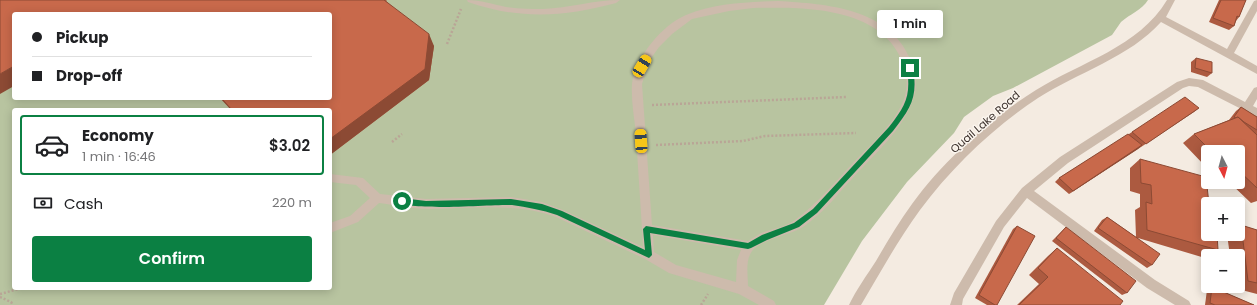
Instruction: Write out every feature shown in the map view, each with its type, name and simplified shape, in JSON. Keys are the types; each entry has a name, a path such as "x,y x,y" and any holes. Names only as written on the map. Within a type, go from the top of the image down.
{"street":[{"path":"471,0 498,8 517,11 542,12 569,10 616,0"},
{"name":"Quail Lake Road","path":"855,305 917,206 964,154 1023,104 1069,75 1127,45 1159,18 1171,0"},
{"path":"646,229 748,246 765,237 797,225 815,211 902,115 910,100 912,84 910,68 894,39 869,21 853,14 831,9 789,3 764,3 706,11 688,17 669,32 654,46 642,66 637,84 646,229 649,255"},
{"path":"1228,55 1257,3"},
{"path":"1159,18 1257,70"},
{"path":"956,305 958,297 1000,224 1026,191 1064,160 1180,85 1189,82 1200,83 1257,113"},
{"path":"1247,107 1257,91"},
{"path":"332,178 359,181 377,198 426,204 511,202 542,207 559,213 649,255 673,269 742,289 770,305"},
{"path":"1026,191 1151,284 1186,305"},
{"path":"332,227 354,219 377,198"},
{"path":"742,289 742,260 748,246"}],"path":[{"path":"447,44 461,9"},
{"path":"638,106 846,97"},
{"path":"641,150 651,146 743,141 765,136 856,133"},
{"path":"392,142 402,134"},
{"path":"0,296 16,290"},
{"path":"0,296 11,302 13,305"}],"green space":[{"path":"0,0 1148,0 1139,9 1124,19 1112,35 1013,88 993,96 964,117 954,133 907,182 862,241 824,305 0,305"}],"building":[{"path":"0,0 384,0 429,34 425,69 332,138 332,108 230,108 223,100 332,100 332,12 12,12 12,67 0,74"},
{"path":"1221,0 1246,0 1239,17 1237,16 1234,26 1213,18"},
{"path":"1196,58 1212,62 1212,73 1195,68"},
{"path":"1185,97 1199,108 1146,144 1132,132"},
{"path":"1241,107 1257,117 1257,130 1238,117 1234,117"},
{"path":"1238,117 1257,135 1257,188 1245,177 1245,145 1205,145 1194,134"},
{"path":"1128,134 1142,145 1073,191 1059,178"},
{"path":"1140,159 1201,176 1201,189 1207,189 1208,197 1201,197 1201,241 1217,241 1218,249 1147,230 1146,202 1152,204 1151,185 1141,183"},
{"path":"1107,217 1160,254 1152,265 1098,228"},
{"path":"1017,226 1035,236 997,305 995,305 979,295"},
{"path":"1245,226 1257,230 1257,283 1248,281 1243,241 1245,241"},
{"path":"1066,227 1136,281 1127,293 1056,238"},
{"path":"1057,248 1123,301 1120,305 1019,305 1048,277 1038,268"},
{"path":"1211,293 1226,293 1254,305 1215,305 1210,303"}],"route":[{"path":"402,201 426,204 511,202 542,207 559,213 649,255 646,229 748,246 765,237 797,225 815,211 891,129 902,115 910,100 912,84 910,68"}]}
